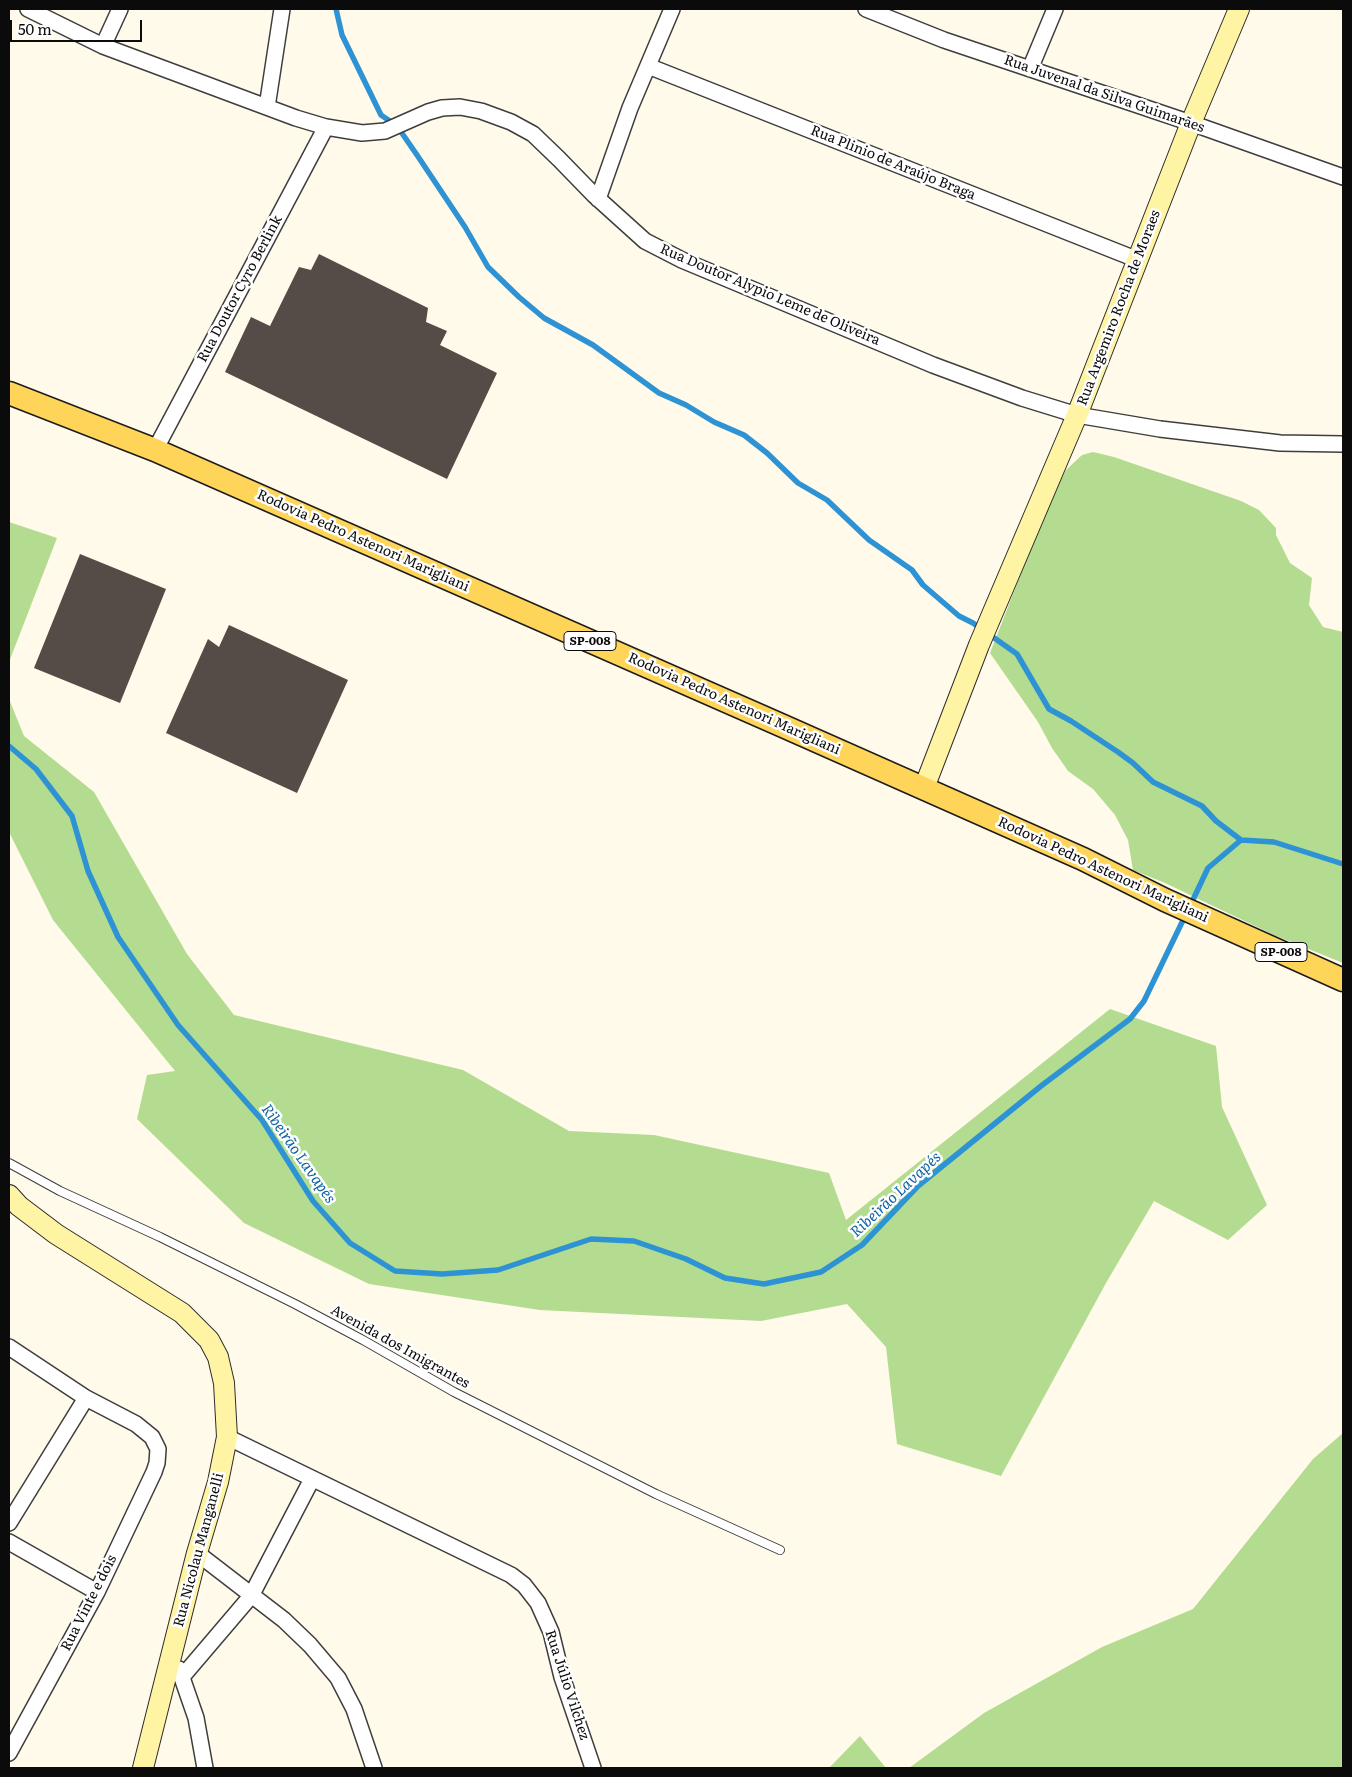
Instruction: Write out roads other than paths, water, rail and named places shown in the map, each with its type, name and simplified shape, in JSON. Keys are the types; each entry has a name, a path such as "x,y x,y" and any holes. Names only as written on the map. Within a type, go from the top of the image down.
{"main road":[{"name":"Rodovia Pedro Astenori Marigliani","path":"9,393 154,450 924,788 1083,859 1165,900 1343,980"}],"street":[{"name":"Rua Doutor Alypio Leme de Oliveira","path":"28,9 103,46 267,107 345,132 385,131 408,120 442,108 460,107 481,110 511,122 533,134 645,241 682,260 933,365 1022,398 1077,415 1160,429 1271,442 1343,444"},
{"path":"103,46 120,9"},
{"path":"267,107 282,9"},
{"path":"598,198 630,108 672,9"},
{"name":"Rua Juvenal da Silva Guimarães","path":"867,9 944,40 1192,123 1343,177"},
{"path":"1030,69 1056,9"},
{"name":"Rua Argemiro Rocha de Moraes","path":"924,788 979,645 1077,415 1239,9"},
{"name":"Rua Plinio de Araújo Braga","path":"648,66 1138,260"},
{"name":"Rua Doutor Cyro Berlink","path":"154,450 326,127"},
{"name":"Rua Nicolau Manganelli","path":"9,1195 19,1206 56,1234 182,1313 209,1340 218,1357 224,1383 227,1437 218,1482 197,1553 143,1768"},
{"path":"9,1347 86,1398 9,1524"},
{"name":"Rua Vinte e dois","path":"9,1753 97,1592 157,1463 158,1449 152,1437 144,1430 86,1398"},
{"name":"Rua Júlio Vilchez","path":"227,1437 511,1575 524,1585 538,1603 551,1632 562,1676 593,1768"},
{"path":"182,1678 251,1596 312,1479"},
{"path":"9,1542 97,1592"},
{"path":"197,1553 284,1620 310,1645 338,1678 354,1709 374,1768"},
{"path":"172,1650 196,1718 205,1768"}],"lane":[{"name":"Avenida dos Imigrantes","path":"9,1163 60,1191 160,1237 295,1304 454,1392 656,1494 780,1550"}],"waterway":[{"path":"336,9 342,35 381,115 397,126 465,227 488,267 519,297 544,318 593,345 659,393 686,405 714,422 744,435 767,453 798,483 827,500 869,540 912,570 923,585 959,616 973,623 1017,654 1049,709 1118,752 1153,782 1202,806 1216,821 1241,840"},
{"name":"Ribeirão Lavapés","path":"9,746 36,769 72,816 88,871 118,937 178,1025 262,1120 313,1201 350,1243 395,1271 442,1274 498,1270 591,1239 634,1241 686,1259 725,1278 764,1284 821,1272 862,1245 918,1186 1041,1086 1130,1019 1144,1001 1186,914"},
{"name":"Ribeirão Lavapés","path":"1190,906 1208,868 1241,840 1274,842 1343,864"}]}
